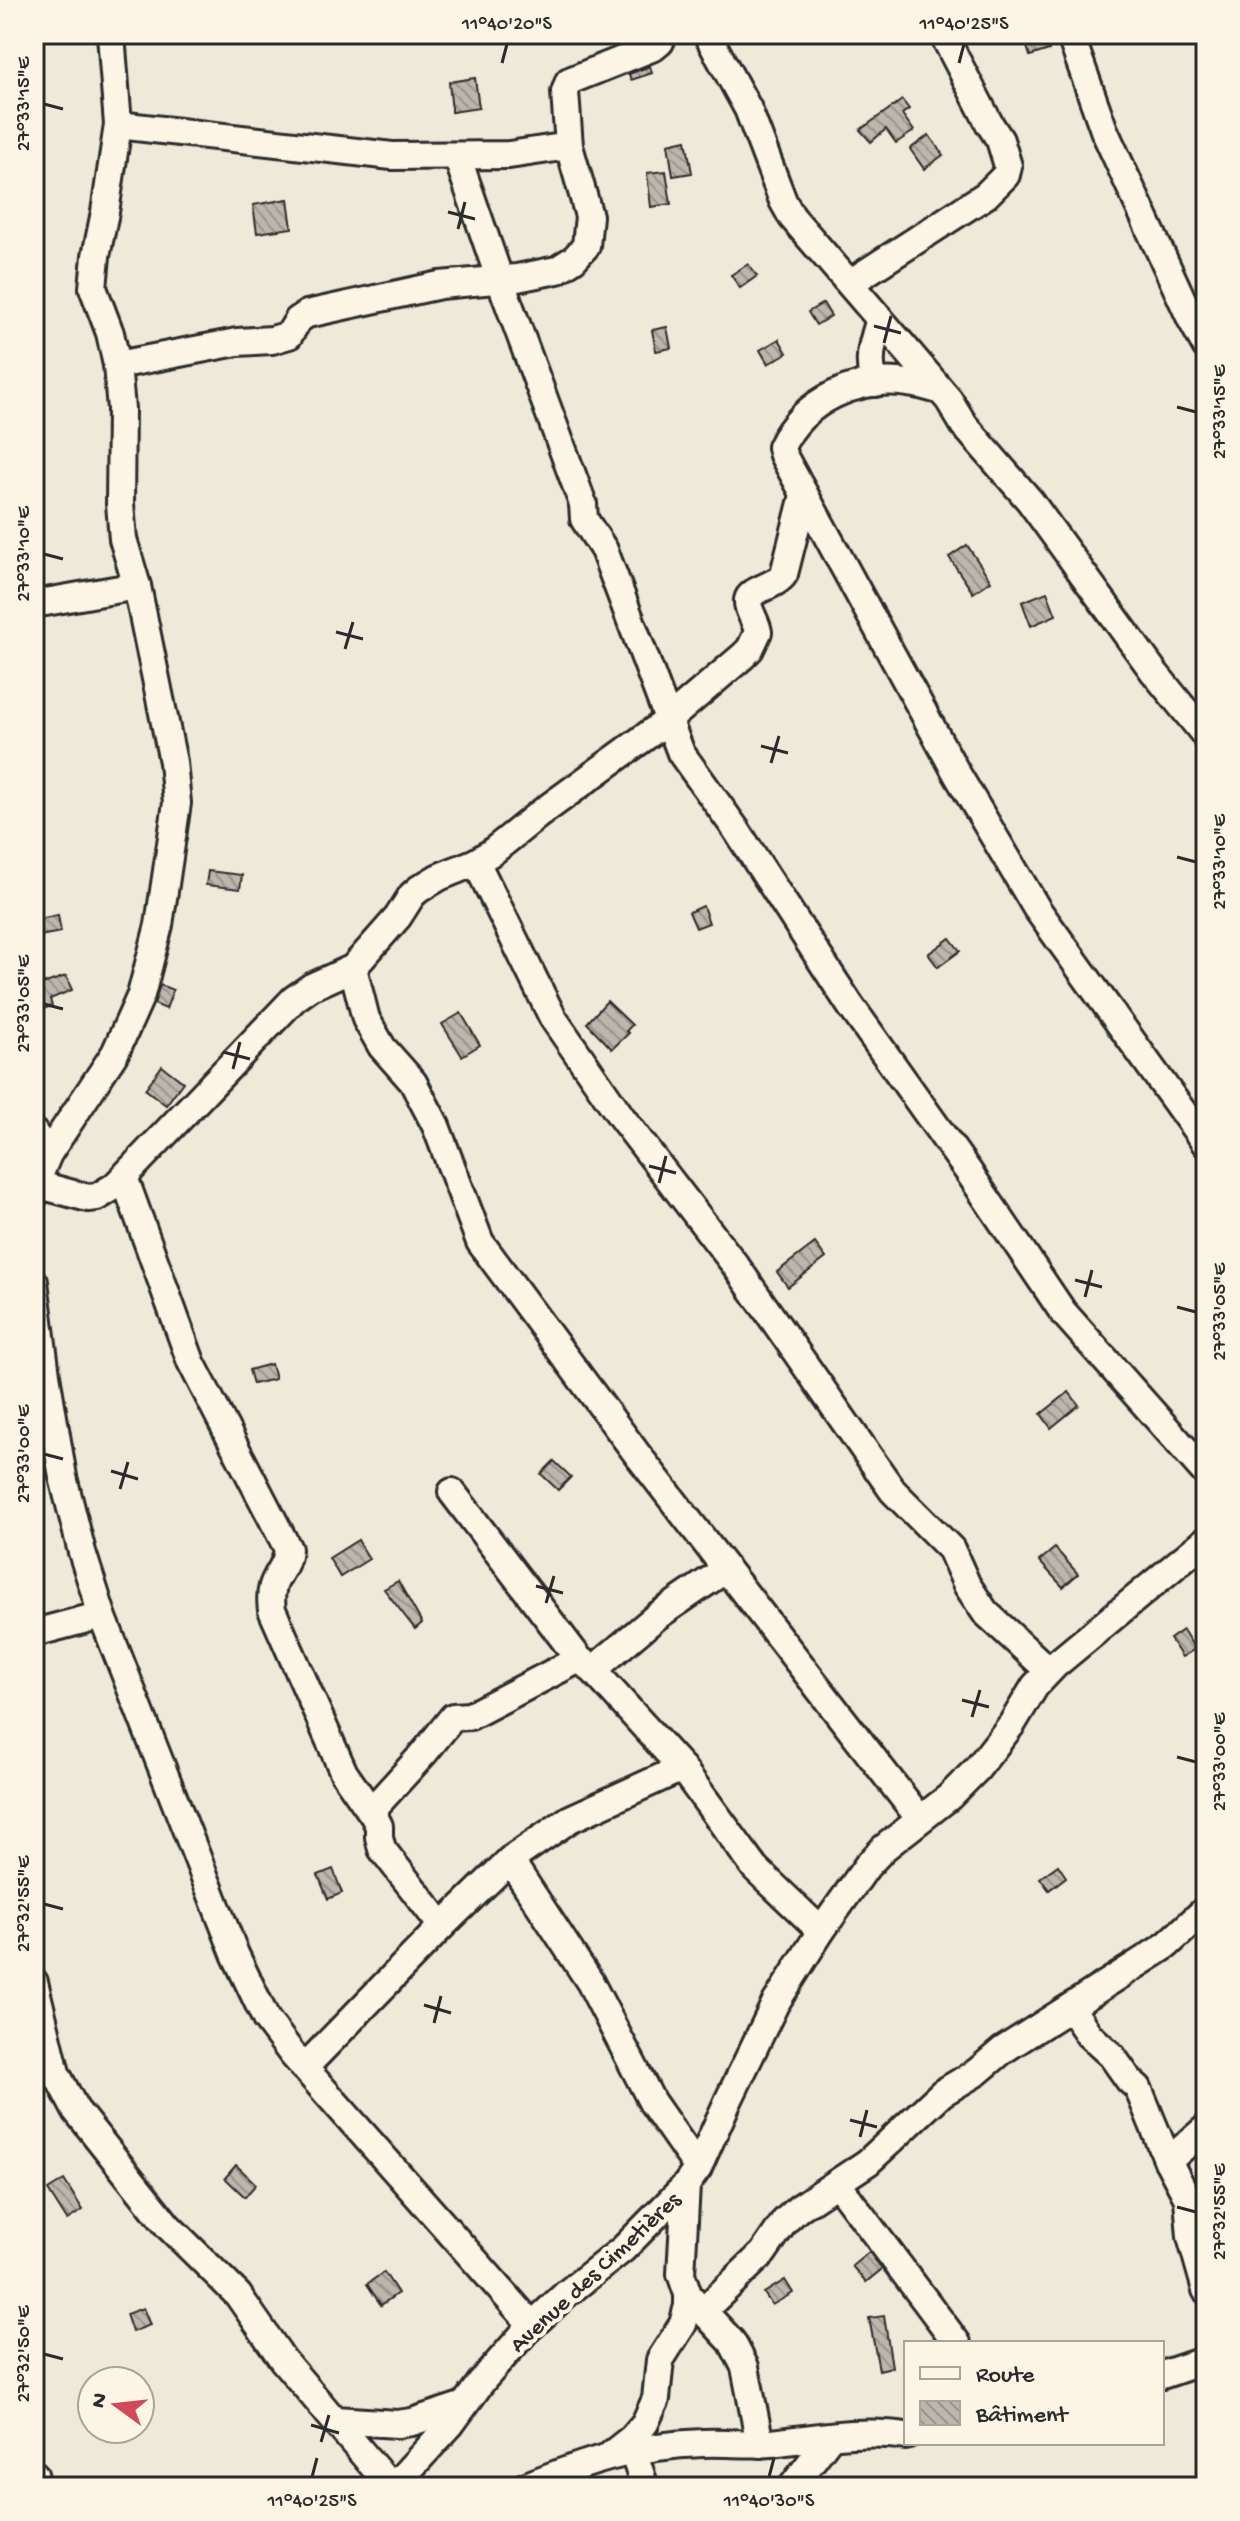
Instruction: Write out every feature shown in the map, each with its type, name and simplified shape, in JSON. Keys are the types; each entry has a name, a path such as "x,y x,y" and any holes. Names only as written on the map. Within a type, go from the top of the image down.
{"street":[{"path":"111,34 118,125 93,288 110,333 117,365 121,409 122,530 137,586 176,782 177,803 159,925 147,977 115,1053 41,1144 35,1189 88,1198 97,1197 115,1186 294,999 311,987 353,968 398,917 412,895 439,877 476,862 667,721 750,649 758,632 749,597 777,583 784,574 804,495"},
{"path":"117,365 237,342 272,340 289,335 298,320 307,314 440,285 500,280 557,270 586,246 589,216 569,146 565,92 569,81 654,47 660,42 661,34"},
{"path":"707,34 748,109 792,217 1030,501 1154,672 1206,736"},
{"path":"1070,34 1104,130 1206,346"},
{"path":"850,283 986,195 1006,175 1008,166 1000,140 946,35"},
{"path":"118,125 392,156 509,155 569,146"},
{"path":"457,156 583,504 584,519 604,550 681,753 735,828 850,1005 1063,1312 1206,1473"},
{"path":"875,383 869,355 880,319"},
{"path":"939,390 906,382 858,385 810,409 789,432 782,451 957,774 1037,909 1206,1144"},
{"path":"34,604 137,586"},
{"path":"476,862 553,1018 622,1118 736,1266 893,1491 951,1549 967,1585 985,1612 1049,1671"},
{"path":"353,968 366,1019 382,1047 413,1082 436,1126 480,1242 637,1454 920,1819"},
{"path":"124,1177 191,1362 288,1549 286,1562 271,1588 272,1610 344,1773 379,1826 382,1849 442,1926"},
{"path":"97,1197 137,1213"},
{"path":"34,1282 63,1477 82,1552 102,1615 235,1954 266,2019 304,2068 532,2325"},
{"path":"452,1492 586,1665 682,1768 755,1868 821,1931"},
{"name":"Avenue des Cimetières","path":"392,2487 532,2325 623,2249 692,2177 764,2026 821,1931 867,1866 898,1835 955,1792 977,1769 1012,1724 1035,1686 1049,1671 1206,1540"},
{"path":"371,1811 453,1717 470,1716 586,1665 726,1569"},
{"path":"34,1633 102,1615"},
{"path":"304,2068 510,1860 570,1819 682,1768"},
{"path":"510,1860 590,1982 692,2177 681,2274 695,2303 732,2342 745,2367 760,2444"},
{"path":"622,2453 645,2423 656,2399 660,2360 683,2324 688,2306 763,2253 785,2221 799,2208 868,2162 942,2093 977,2072 1003,2050 1167,1945 1206,1909"},
{"path":"36,1996 56,2073 75,2109 168,2226 238,2295 283,2360 392,2487"},
{"path":"1071,2008 1089,2035 1112,2056 1138,2088 1168,2161 1188,2199 1191,2237 1206,2290"},
{"path":"1168,2161 1206,2128"},
{"path":"837,2183 956,2341"},
{"path":"1164,2374 1205,2357"},
{"path":"335,2420 397,2424 464,2405"},
{"path":"524,2487 622,2453 705,2443 760,2444 871,2432 904,2436"},
{"path":"792,2487 831,2436"},
{"path":"622,2453 645,2487"},
{"path":"34,2474 37,2487"}],"building":[{"path":"1023,34 1044,34 1049,50 1030,56"},
{"path":"650,66 652,73 631,80 629,74"},
{"path":"475,78 479,108 452,112 449,82"},
{"path":"902,100 909,109 902,114 914,131 896,143 886,129 871,142 860,130"},
{"path":"929,135 943,155 924,169 910,149"},
{"path":"686,140 692,173 673,176 668,144"},
{"path":"666,171 671,204 651,207 647,173"},
{"path":"288,199 292,228 257,233 253,205"},
{"path":"748,264 757,276 740,288 731,275"},
{"path":"823,303 831,316 816,325 808,312"},
{"path":"667,327 671,348 656,351 652,330"},
{"path":"779,339 787,353 768,364 760,350"},
{"path":"967,545 991,581 973,593 949,557"},
{"path":"1047,592 1056,615 1031,626 1022,602"},
{"path":"208,871 242,875 240,889 206,885"},
{"path":"703,906 709,923 696,928 689,912"},
{"path":"58,915 61,932 34,937 34,920"},
{"path":"950,938 960,951 938,967 928,954"},
{"path":"66,976 72,990 50,999 52,1006 37,1011 34,987"},
{"path":"160,985 173,990 166,1009 154,1004"},
{"path":"607,1001 632,1025 626,1031 629,1033 612,1049 587,1023"},
{"path":"461,1013 480,1045 462,1056 442,1024"},
{"path":"162,1066 183,1082 166,1105 145,1089"},
{"path":"815,1243 826,1258 788,1287 777,1272"},
{"path":"271,1364 275,1379 253,1384 249,1370"},
{"path":"1069,1392 1079,1405 1051,1428 1041,1414"},
{"path":"554,1461 571,1477 558,1490 541,1474"},
{"path":"358,1540 369,1559 340,1577 329,1558"},
{"path":"1055,1548 1078,1574 1063,1587 1039,1561"},
{"path":"398,1581 422,1623 415,1629 384,1589"},
{"path":"1183,1630 1195,1649 1182,1657 1170,1639"},
{"path":"1058,1865 1066,1877 1049,1890 1040,1878"},
{"path":"333,1869 342,1893 328,1899 318,1875"},
{"path":"236,2165 256,2184 245,2197 225,2178"},
{"path":"64,2180 83,2210 67,2220 48,2190"},
{"path":"869,2252 882,2269 866,2282 852,2266"},
{"path":"384,2272 398,2293 381,2305 367,2284"},
{"path":"785,2280 793,2293 772,2305 764,2293"},
{"path":"143,2308 150,2325 132,2332 126,2314"},
{"path":"884,2316 892,2367 879,2370 869,2318"}]}
